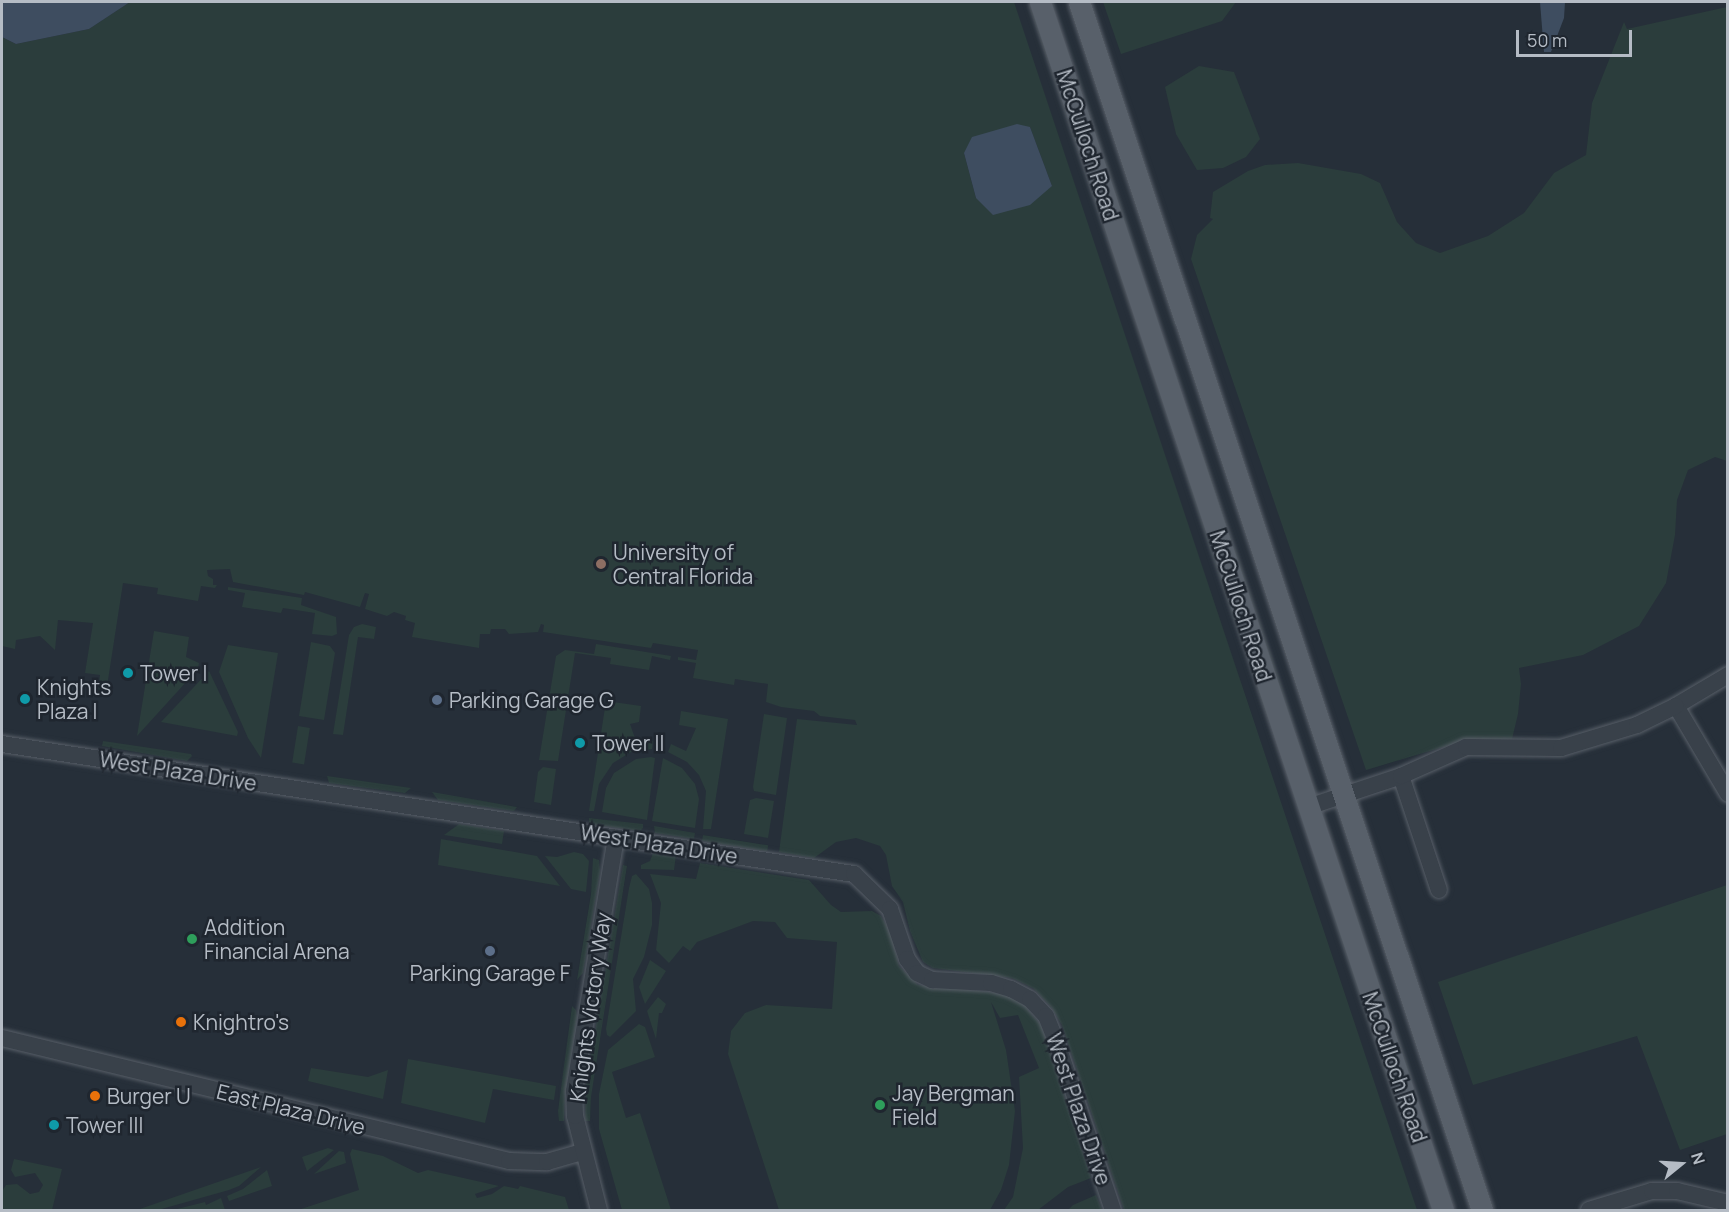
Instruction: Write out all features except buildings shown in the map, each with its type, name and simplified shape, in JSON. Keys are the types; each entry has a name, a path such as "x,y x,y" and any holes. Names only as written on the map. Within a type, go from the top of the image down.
{"main road":[{"name":"McCulloch Road","path":"1040,2 1443,1210"},
{"name":"McCulloch Road","path":"1079,2 1482,1210"}],"street":[{"path":"1308,807 1401,776 1466,747 1561,748 1637,725 1676,706 1728,675"},
{"path":"1676,706 1728,794"},
{"name":"West Plaza Drive","path":"2,744 854,874 890,909 907,959 917,973 932,980 991,982 1011,988 1030,999 1046,1016 1113,1210"},
{"path":"1401,776 1438,890"},
{"name":"Knights Victory Way","path":"599,1210 582,1152 575,1116 574,1091 616,837"},
{"name":"East Plaza Drive","path":"2,1038 509,1161 547,1162 582,1152"},
{"path":"1589,1210 1652,1191 1677,1191 1728,1203"}],"shaded area":[{"name":"University of Central Florida","path":"130,2 1014,2 1417,1210 1124,1210 1062,1025 1051,1007 1033,988 1012,978 933,968 923,962 910,931 903,902 892,886 886,855 880,846 856,838 836,842 814,858 779,852 797,719 857,725 855,720 820,716 814,711 781,707 766,702 768,684 735,679 734,685 693,678 696,663 678,660 678,657 696,660 698,650 653,643 651,648 543,632 544,625 541,624 538,632 509,634 505,629 491,629 490,634 480,634 479,648 412,637 415,623 405,620 406,616 394,612 387,616 365,609 369,594 365,593 360,607 305,592 304,595 233,582 230,569 207,570 208,576 213,579 213,585 217,585 215,588 201,586 198,601 157,594 158,588 123,583 106,693 98,691 100,675 85,673 93,623 58,620 55,650 40,636 16,640 15,649 2,646 2,37 16,44 89,29","holes":["1030,127 1052,186 976,198 964,153"]},
{"path":"1103,2 1236,2 1222,21 1121,54"},
{"path":"1727,7 1727,461 1715,457 1688,470 1677,500 1675,535 1666,583 1639,626 1583,655 1519,668 1521,684 1518,714 1512,739 1450,745 1366,770 1191,259 1197,235 1213,219 1210,218 1213,192 1248,171 1265,165 1298,163 1361,174 1380,183 1397,222 1416,243 1440,253 1488,236 1524,213 1554,173 1586,155 1592,103 1624,22 1627,29"},
{"path":"1199,66 1234,72 1260,139 1246,157 1223,168 1197,170 1176,134 1165,87"},
{"path":"228,587 302,598 301,605 336,617 337,634 332,636 312,634 315,613 283,608 281,613 242,607 245,593 228,590"},
{"path":"362,624 376,627 374,639 358,637 343,735 333,734 349,635 354,627"},
{"path":"154,631 189,637 186,657 199,663 198,669 137,736"},
{"path":"311,642 330,646 335,653 324,720 299,716"},
{"path":"596,644 671,656 670,660 652,656 649,670 610,664 611,658 575,653 558,761 539,760 556,656 565,650 594,654"},
{"path":"228,645 278,653 261,758 248,738 219,672"},
{"path":"209,671 238,732 237,736 161,722"},
{"path":"606,701 641,706 639,722 630,724 636,741 653,741 652,749 631,752 613,763 599,784 594,811 589,811"},
{"path":"681,711 728,719 711,829 703,829 706,791 699,775 687,762 668,752 671,744 686,751 696,728 679,725"},
{"path":"764,714 787,718 776,795 754,791 753,787"},
{"path":"298,726 310,728 304,764 292,763"},
{"path":"103,741 191,754 192,756 187,761 102,746"},
{"path":"655,758 647,820 602,812 606,788 614,773 636,759"},
{"path":"663,758 682,768 695,784 699,799 695,828 652,821"},
{"path":"543,767 556,769 551,805 534,802 538,772"},
{"path":"327,776 411,788 405,793 329,783"},
{"path":"432,792 517,807 514,811 438,800"},
{"path":"756,798 774,801 768,838 744,834 750,800"},
{"path":"589,818 643,824 643,828 640,831 589,824"},
{"path":"459,824 504,831 502,844 444,835"},
{"path":"654,826 695,833 694,839 655,833"},
{"path":"703,835 768,845 767,851 702,841"},
{"path":"441,839 537,856 560,886 438,865"},
{"path":"574,852 583,854 589,861 586,892 571,889 545,856 557,857"},
{"path":"653,853 676,855 674,870 641,869 641,865 650,861"},
{"path":"593,858 599,860 600,872 583,973 577,980 591,894"},
{"name":"Jay Bergman Field","path":"700,863 809,880 831,905 841,912 872,911 881,916 890,932 899,966 918,985 989,992 1005,995 1023,1004 1041,1025 1091,1178 1068,1187 1038,1210 1004,1210 1013,1197 1023,1148 1019,1077 1039,1068 1018,1015 1000,1018 991,1002 1006,1050 1015,1111 1009,1165 1001,1190 990,1210 779,1210 728,1054 731,1031 745,1013 766,1005 832,1009 837,942 787,938 775,922 753,921 697,942 690,951 683,946 669,963 656,950 661,903 650,874 696,879"},
{"path":"623,865 627,866 591,1097 590,1121 585,1121 586,1086"},
{"path":"636,874 649,889 652,903 652,925 644,957 633,979 636,1011 610,1037 606,1029 629,888 632,876"},
{"path":"1727,885 1727,1134 1680,1150 1637,1036 1473,1085 1438,982"},
{"path":"650,960 666,971 645,1004 639,987"},
{"path":"658,997 666,1004 662,1013 659,1013 656,1039 647,1011"},
{"path":"572,1006 576,1010 577,1017 565,1093 564,1121 559,1121 558,1111"},
{"path":"639,1024 645,1027 655,1057 612,1072 626,1118 640,1113 671,1210 622,1210 599,1129 599,1094 608,1050"},
{"path":"408,1059 556,1086 554,1100 493,1089 485,1123 401,1103"},
{"path":"311,1068 368,1077 388,1070 383,1099 308,1081"},
{"path":"328,1148 334,1150 307,1171 302,1157"},
{"path":"352,1149 383,1156 418,1173 428,1170 499,1186 475,1194 477,1198 492,1194 504,1186 518,1189 520,1186 565,1197 569,1210 298,1210 359,1190 350,1154"},
{"path":"339,1151 344,1152 346,1163 314,1174"},
{"path":"14,1159 62,1169 52,1210 2,1210 2,1191 6,1185 17,1184 30,1194 39,1192 43,1185 35,1173 15,1177 11,1170"},
{"path":"261,1167 239,1186 229,1190 158,1210 137,1210"},
{"path":"267,1170 272,1186 229,1201 227,1196 243,1189"},
{"path":"1096,1195 1102,1210 1068,1210 1073,1205"},
{"path":"221,1198 225,1210 173,1210 205,1202 206,1205"}],"water":[{"path":"2,2 130,2 89,29 16,44 2,37"},
{"path":"1540,2 1565,2 1564,18 1551,52 1544,52"},
{"path":"1017,124 1030,127 1052,186 1030,205 993,215 976,198 964,153 972,137"}],"place":[{"name":"University of Central Florida","path":"601,564"},
{"name":"Tower I","path":"128,673"},
{"name":"Knights Plaza I","path":"25,699"},
{"name":"Parking Garage G","path":"437,700"},
{"name":"Tower II","path":"580,743"},
{"name":"Addition Financial Arena","path":"192,939"},
{"name":"Parking Garage F","path":"490,951"},
{"name":"Knightro's","path":"181,1022"},
{"name":"Burger U","path":"95,1096"},
{"name":"Jay Bergman Field","path":"880,1105"},
{"name":"Tower III","path":"54,1125"}]}
